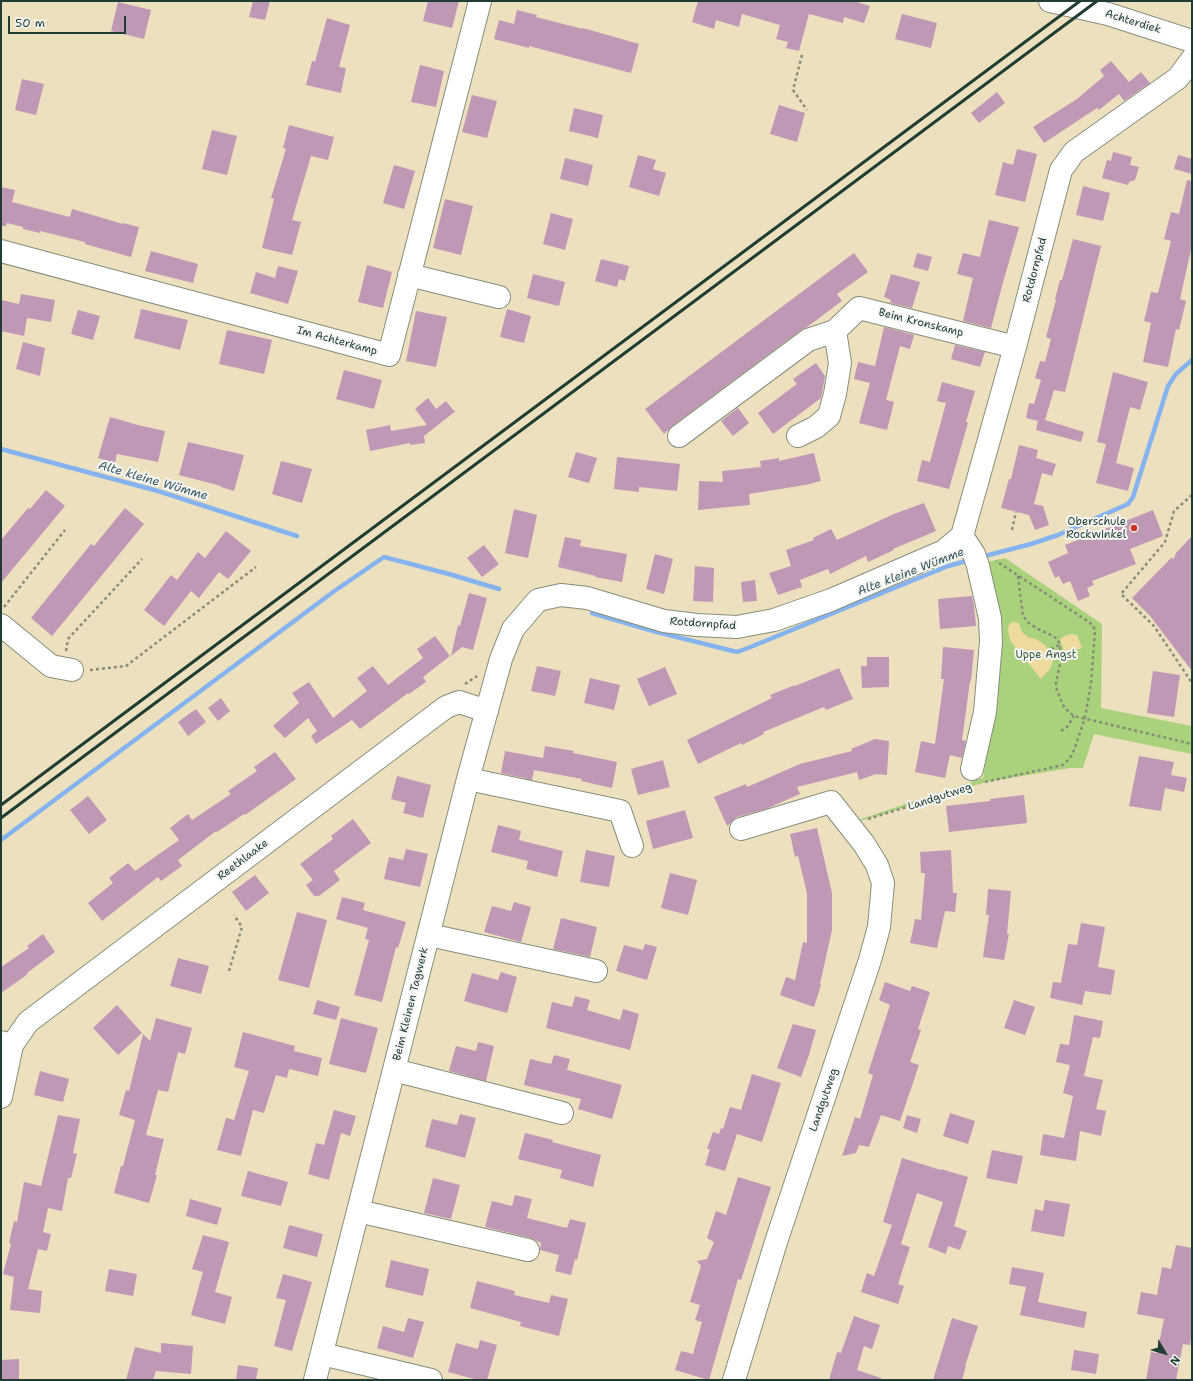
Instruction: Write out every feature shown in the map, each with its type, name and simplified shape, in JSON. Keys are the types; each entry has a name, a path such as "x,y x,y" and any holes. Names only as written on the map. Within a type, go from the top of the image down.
{"street":[{"name":"Im Achterkamp","path":"1,251 388,355 480,1"},
{"name":"Achterdiek","path":"1050,1 1108,14 1192,41"},
{"name":"Rotdornpfad","path":"513,629 538,600 561,595 587,598 664,621 698,625 737,627 774,620 831,600 944,551 962,536 1061,170 1074,152 1178,78 1192,59"},
{"path":"409,275 499,297"},
{"name":"Beim Kronskamp","path":"679,436 808,340 835,331 859,308 1014,347"},
{"path":"798,436 816,427 829,416 835,394 840,363 835,331"},
{"path":"962,536 981,560 990,618 991,642 977,781"},
{"path":"1,625 52,666 68,670"},
{"name":"Beim Kleinen Tagwerk","path":"315,1380 468,779 501,659 513,629"},
{"name":"Reethlaake","path":"7,1044 28,1022 446,708 460,702 487,711"},
{"path":"468,779 620,811 632,846"},
{"name":"Landgutweg","path":"734,1380 776,1242 863,982 879,927 883,883 877,865 864,844 831,802 741,829"},
{"path":"429,935 596,971"},
{"path":"1,1096 7,1044"},
{"path":"394,1070 562,1112"},
{"path":"358,1211 528,1250"},
{"path":"322,1354 431,1380"}],"path":[{"path":"802,55 792,90 807,110"},
{"path":"1192,496 1174,511 1165,542 1121,594 1154,626 1192,683"},
{"path":"1012,530 1016,512"},
{"path":"1,610 65,530"},
{"path":"142,559 68,639 68,670 98,670 126,666 256,567"},
{"path":"981,560 1018,576 1023,616 1029,623 1053,636 1059,644 1061,660 1056,683 1057,691 1064,707 1074,716 1192,744"},
{"name":"Landgutweg","path":"848,824 977,781 1063,765 1070,758 1085,718 1091,683 1095,631 1086,620 1018,576"},
{"path":"1051,649 1059,644"},
{"path":"446,708 454,692 478,675"},
{"path":"1061,731 1067,727 1074,716"},
{"path":"229,971 242,927 234,915"}],"green space":[{"name":"Uppe Angst","path":"1005,558 1102,624 1101,708 1192,726 1192,754 1094,734 1083,768 1070,768 986,782 860,821 858,820 983,778 993,717 978,564"}],"sand":[{"path":"1012,622 1019,623 1022,632 1028,637 1036,639 1045,645 1052,654 1053,661 1050,669 1041,679 1011,642 1008,629"},
{"path":"1071,634 1077,635 1082,648 1073,651 1064,651 1060,639"}],"building":[{"path":"253,1 270,1 265,20 249,17"},
{"path":"428,1 459,1 452,28 423,21"},
{"path":"698,1 854,1 870,6 864,23 844,17 843,23 809,14 799,51 786,48 788,42 776,39 780,25 742,14 739,27 716,20 714,29 692,22"},
{"path":"118,2 151,10 144,39 111,31"},
{"path":"517,10 537,15 536,17 583,28 639,44 631,73 529,46 529,48 494,39 499,20 514,24"},
{"path":"902,14 937,23 931,48 895,39"},
{"path":"327,18 350,25 339,67 346,68 341,93 306,85 312,61 315,62"},
{"path":"1111,61 1129,82 1141,72 1150,83 1124,101 1119,94 1099,110 1097,108 1044,143 1033,127 1077,99 1104,76 1100,70"},
{"path":"420,65 444,71 436,107 411,102"},
{"path":"22,79 44,84 36,115 15,110"},
{"path":"997,92 1005,103 979,123 971,113"},
{"path":"472,95 497,101 487,138 462,132"},
{"path":"779,105 805,113 797,142 770,134"},
{"path":"574,108 603,115 598,138 569,131"},
{"path":"289,125 334,137 328,160 311,156 292,220 301,222 292,255 262,248 274,199 271,198 286,149 283,148"},
{"path":"212,130 237,136 227,175 202,169"},
{"path":"1017,149 1037,154 1025,202 995,195 1003,162 1013,165"},
{"path":"1113,152 1132,157 1130,165 1139,167 1135,180 1129,182 1128,185 1102,178 1107,160 1111,161"},
{"path":"638,155 656,160 653,169 666,173 659,196 629,187"},
{"path":"1178,155 1192,159 1192,174 1174,169"},
{"path":"565,158 593,165 588,186 560,179"},
{"path":"394,165 415,171 404,209 383,203"},
{"path":"1187,180 1192,181 1192,245 1180,299 1186,301 1179,330 1176,329 1168,367 1143,362 1151,323 1144,321 1151,292 1158,293 1171,241 1164,239 1171,212 1179,214"},
{"path":"1083,186 1110,193 1103,221 1076,215"},
{"path":"1,187 15,190 12,202 70,217 72,209 123,224 139,227 131,257 85,244 85,242 40,231 40,233 23,229 23,227 7,223 6,226 1,226"},
{"path":"445,199 473,206 461,255 433,248"},
{"path":"551,213 573,219 565,250 543,244"},
{"path":"989,220 1019,227 991,328 963,321 973,278 957,274 963,253 980,257"},
{"path":"1073,239 1101,246 1065,392 1054,390 1045,420 1084,432 1081,442 1036,430 1038,421 1026,418 1029,403 1034,404 1041,380 1035,378 1040,361 1045,362 1051,339 1046,337 1060,280 1062,280"},
{"path":"151,251 198,264 193,283 145,271"},
{"path":"854,253 868,272 837,294 842,301 672,426 664,434 645,409"},
{"path":"917,253 932,257 928,271 913,267"},
{"path":"601,259 629,266 625,281 619,279 617,287 595,281"},
{"path":"367,265 392,272 383,308 358,302"},
{"path":"278,266 298,271 288,304 250,293 256,272 275,278"},
{"path":"533,274 565,282 559,306 527,298"},
{"path":"891,274 920,282 912,308 890,303 891,300 884,297"},
{"path":"21,294 55,300 51,322 27,318 24,336 1,331 1,300 19,304"},
{"path":"141,309 188,320 180,350 134,338"},
{"path":"507,309 531,316 524,343 500,337"},
{"path":"78,310 100,316 93,340 71,334"},
{"path":"416,311 447,317 436,367 406,361"},
{"path":"884,327 914,335 910,349 900,346 886,400 894,402 887,430 859,423 870,383 854,379 858,362 875,366"},
{"path":"227,330 272,340 264,374 219,364"},
{"path":"23,342 45,348 40,376 16,369"},
{"path":"955,345 985,352 980,367 951,359"},
{"path":"816,363 825,376 821,398 773,434 758,413 797,384 793,379"},
{"path":"344,370 382,380 374,409 336,399"},
{"path":"1113,372 1148,382 1140,410 1130,407 1116,463 1134,468 1128,491 1096,483 1106,444 1097,442"},
{"path":"942,382 975,391 966,422 968,423 949,489 917,481 922,460 930,462 946,403 937,401"},
{"path":"428,398 436,409 446,401 454,411 457,410 424,436 425,443 410,445 410,443 370,451 366,430 390,425 391,431 427,425 415,409"},
{"path":"738,408 749,423 733,436 721,421"},
{"path":"110,417 165,431 158,462 117,454 115,463 98,458"},
{"path":"188,442 244,455 234,491 179,475"},
{"path":"1019,445 1038,450 1036,458 1056,464 1052,476 1042,473 1034,504 1043,506 1049,525 1035,530 1029,515 1001,508 1009,479 1011,479"},
{"path":"576,452 597,458 589,483 568,477"},
{"path":"814,453 821,481 749,494 750,505 698,510 699,481 723,482 722,471 761,467 760,461 779,458 779,461"},
{"path":"617,457 680,464 677,491 639,487 639,492 614,489"},
{"path":"281,461 312,469 302,503 272,494"},
{"path":"46,490 65,506 1,583 1,540 28,508 30,509"},
{"path":"924,503 936,531 893,549 894,550 868,562 866,556 830,574 828,569 800,580 802,587 778,595 769,573 791,566 786,550 814,540 813,538 831,529 837,540 894,514"},
{"path":"125,508 144,524 52,636 31,618 91,544 94,546"},
{"path":"514,509 537,515 528,558 505,553"},
{"path":"1153,510 1163,536 1130,549 1136,564 1092,581 1094,585 1087,588 1090,596 1078,601 1070,581 1063,584 1059,576 1055,578 1048,562 1068,553 1065,545"},
{"path":"226,531 251,551 228,579 219,572 199,598 191,591 164,626 144,610 171,575 177,580 198,552 205,558"},
{"path":"1192,536 1192,671 1150,616 1132,598 1172,557 1173,560 1176,553"},
{"path":"565,537 581,540 580,546 627,554 622,582 595,577 596,576 558,567"},
{"path":"484,545 499,564 482,577 467,558"},
{"path":"655,554 673,559 664,594 646,589"},
{"path":"695,566 714,568 713,602 693,601"},
{"path":"755,580 757,601 743,602 741,582"},
{"path":"469,593 487,598 473,650 462,647 451,656 458,625 460,626"},
{"path":"972,596 976,626 940,629 938,599"},
{"path":"435,636 450,656 423,677 426,682 409,694 408,693 360,729 352,720 316,744 311,736 317,731 308,718 285,738 273,726 299,703 292,693 309,682 333,718 367,691 357,678 373,666 388,685 423,658 417,649"},
{"path":"943,647 974,650 962,740 966,741 962,758 950,755 945,778 915,772 921,741 935,744 944,679 941,679"},
{"path":"867,657 889,657 889,687 862,688 861,666 867,666"},
{"path":"537,666 561,671 555,696 531,691"},
{"path":"665,667 677,694 649,706 637,679"},
{"path":"839,668 853,699 826,710 824,707 763,732 764,734 742,745 741,743 698,764 687,740 772,698 770,695"},
{"path":"1153,671 1180,675 1174,717 1147,713"},
{"path":"590,678 620,685 614,710 584,703"},
{"path":"221,698 230,711 218,721 208,708"},
{"path":"196,709 206,722 188,736 178,722"},
{"path":"875,739 889,741 887,775 876,774 859,780 857,772 797,787 800,794 766,809 737,817 727,826 714,797 746,784 747,787 800,764 852,751 851,749"},
{"path":"545,746 574,751 573,753 617,762 612,788 581,781 582,779 534,770 532,780 501,773 505,751 543,758"},
{"path":"275,752 296,779 245,815 244,814 217,832 216,831 178,860 182,866 161,881 158,877 102,921 88,903 113,883 109,878 128,863 135,871 179,840 170,828 188,814 192,820 231,794 228,791 257,771 254,767"},
{"path":"1139,756 1174,762 1171,775 1187,778 1184,792 1165,788 1161,811 1129,806"},
{"path":"663,760 670,787 638,795 631,769"},
{"path":"397,776 431,785 423,818 403,813 406,803 391,799"},
{"path":"1024,795 1027,823 949,832 946,806"},
{"path":"88,796 107,820 89,834 70,810"},
{"path":"685,810 693,838 653,849 646,821"},
{"path":"353,819 371,843 334,871 340,880 319,896 314,896 306,885 313,880 300,864 333,839 331,836"},
{"path":"498,825 521,831 519,840 563,851 557,877 526,869 528,861 491,852"},
{"path":"817,828 832,893 832,930 821,985 814,1007 780,995 786,977 795,980 803,942 807,943 807,893 798,856 795,857 790,834"},
{"path":"406,849 428,854 420,887 384,879 389,857 403,860"},
{"path":"586,850 615,856 609,887 580,882"},
{"path":"951,850 953,893 957,893 955,912 945,911 937,948 910,943 915,919 921,920 925,873 921,873 920,852"},
{"path":"670,873 697,880 688,915 661,908"},
{"path":"255,875 269,893 246,911 232,892"},
{"path":"988,889 1011,891 1007,934 1009,934 1004,960 983,957 989,915 986,915"},
{"path":"342,897 365,903 363,910 406,922 398,948 396,947 382,1002 354,995 369,940 365,939 368,928 336,919"},
{"path":"514,902 531,907 521,942 484,932 492,906 511,911"},
{"path":"297,912 327,920 309,988 278,980"},
{"path":"561,918 597,927 590,957 553,949"},
{"path":"1081,923 1105,927 1098,967 1115,970 1111,995 1085,991 1082,1005 1050,998 1053,982 1061,983 1068,944 1077,945"},
{"path":"43,934 55,952 1,993 1,967 29,948 27,946"},
{"path":"645,944 657,947 647,980 616,971 624,945 643,950"},
{"path":"178,958 209,966 201,994 170,986"},
{"path":"501,972 517,977 507,1013 464,1001 472,973 498,980"},
{"path":"885,982 910,991 912,986 930,992 918,1029 921,1030 910,1062 919,1065 900,1121 881,1115 869,1147 859,1145 856,1153 842,1156 855,1117 860,1119 873,1075 868,1073 890,1005 879,1000"},
{"path":"575,996 590,1000 587,1010 620,1020 623,1009 639,1014 630,1050 546,1028 552,1002 572,1007"},
{"path":"317,1000 340,1007 336,1020 313,1014"},
{"path":"1014,1000 1035,1007 1025,1035 1004,1028"},
{"path":"117,1005 142,1033 118,1055 93,1028"},
{"path":"1074,1015 1103,1021 1100,1038 1093,1037 1084,1076 1103,1080 1096,1109 1106,1111 1101,1136 1080,1131 1076,1161 1040,1155 1043,1134 1064,1138 1073,1096 1063,1093 1070,1065 1056,1062 1060,1044 1069,1045"},
{"path":"156,1018 192,1028 185,1054 178,1052 168,1092 158,1090 146,1135 164,1139 155,1175 157,1175 149,1203 114,1193 135,1120 119,1115 126,1090 129,1091 143,1034 150,1041"},
{"path":"341,1018 378,1028 366,1073 329,1064"},
{"path":"793,1024 816,1030 801,1077 777,1068"},
{"path":"243,1032 295,1046 294,1051 322,1058 318,1076 289,1069 287,1078 276,1075 264,1113 253,1110 241,1156 217,1150 226,1118 234,1120 249,1071 234,1067"},
{"path":"478,1042 494,1046 486,1081 449,1071 456,1046 476,1051"},
{"path":"554,1055 570,1059 567,1070 622,1085 612,1119 578,1109 581,1099 524,1085 530,1059 551,1064"},
{"path":"40,1071 69,1079 63,1102 34,1095"},
{"path":"752,1074 781,1083 762,1142 737,1134 725,1171 705,1165 710,1149 707,1149 713,1132 719,1134 721,1128 723,1129 730,1107 741,1110"},
{"path":"334,1110 356,1116 350,1136 341,1133 329,1180 308,1174 316,1143 324,1145"},
{"path":"950,1113 975,1121 968,1144 943,1136"},
{"path":"460,1114 476,1118 465,1158 425,1147 432,1119 457,1125"},
{"path":"58,1115 80,1119 73,1153 77,1154 71,1178 68,1178 62,1211 48,1208 43,1232 51,1234 47,1251 38,1249 28,1289 42,1291 40,1313 10,1310 14,1277 3,1274 11,1244 9,1243 14,1221 17,1222 24,1182 41,1186"},
{"path":"907,1115 921,1119 917,1133 903,1128"},
{"path":"525,1133 601,1155 593,1187 560,1178 562,1170 518,1159"},
{"path":"992,1150 1023,1156 1017,1184 986,1178"},
{"path":"902,1158 968,1177 954,1226 967,1231 960,1250 948,1246 946,1254 928,1247 943,1202 917,1193 901,1244 910,1247 898,1284 904,1286 898,1304 861,1292 867,1273 874,1276 892,1225 883,1222"},
{"path":"248,1171 288,1182 281,1206 241,1196"},
{"path":"738,1177 771,1187 741,1280 738,1279 709,1380 675,1370 681,1351 693,1354 702,1322 695,1320 700,1305 690,1302 701,1266 697,1261 707,1259 714,1242 707,1238 716,1211 726,1215"},
{"path":"433,1178 460,1185 451,1219 424,1213"},
{"path":"515,1195 532,1199 527,1218 567,1228 570,1219 586,1223 577,1260 575,1259 571,1275 555,1271 559,1255 540,1250 541,1243 531,1238 485,1227 492,1201 512,1206"},
{"path":"190,1199 222,1208 217,1225 186,1216"},
{"path":"1045,1200 1070,1204 1064,1237 1031,1231 1035,1209 1043,1211"},
{"path":"289,1225 323,1234 317,1257 283,1248"},
{"path":"203,1235 229,1242 215,1292 232,1297 225,1324 191,1315 203,1272 192,1269"},
{"path":"1176,1245 1192,1248 1192,1334 1190,1345 1183,1344 1176,1380 1146,1380 1151,1352 1157,1353 1164,1319 1137,1314 1141,1292 1157,1295 1162,1267 1171,1269"},
{"path":"391,1260 429,1269 423,1296 385,1287"},
{"path":"1012,1267 1044,1273 1038,1302 1087,1312 1084,1328 1020,1315 1026,1287 1009,1284"},
{"path":"109,1269 137,1274 133,1296 105,1291"},
{"path":"283,1274 312,1282 292,1351 274,1346 286,1300 276,1298"},
{"path":"477,1281 515,1291 514,1295 549,1303 551,1295 568,1299 559,1336 520,1326 521,1322 470,1308"},
{"path":"854,1316 880,1325 872,1349 864,1346 857,1370 881,1378 880,1380 829,1380 837,1352 841,1353"},
{"path":"408,1318 424,1322 413,1358 377,1348 383,1326 404,1332"},
{"path":"952,1318 978,1326 962,1380 933,1380"},
{"path":"480,1340 497,1345 487,1380 478,1380 448,1372 456,1343 478,1349"},
{"path":"161,1343 193,1346 191,1374 156,1371 153,1380 126,1380 135,1347 161,1353"},
{"path":"1074,1350 1099,1354 1096,1374 1071,1370"},
{"path":"19,1359 19,1380 1,1380 1,1360"},
{"path":"238,1365 258,1368 256,1380 236,1380"}],"waterway":[{"name":"Alte kleine Wümme","path":"981,557 1031,544 1058,535 1128,504 1133,497 1168,386 1176,374 1192,360"},
{"name":"Alte kleine Wümme","path":"1,449 158,491 297,536"},
{"path":"1,840 333,592 384,557 499,589"},
{"name":"Alte kleine Wümme","path":"592,613 653,631 737,652 948,566 970,560"}],"railway":[{"path":"1,805 1080,1"},
{"path":"1,818 1097,1"}],"place":[{"name":"Oberschule Rockwinkel","path":"1134,528"}]}
